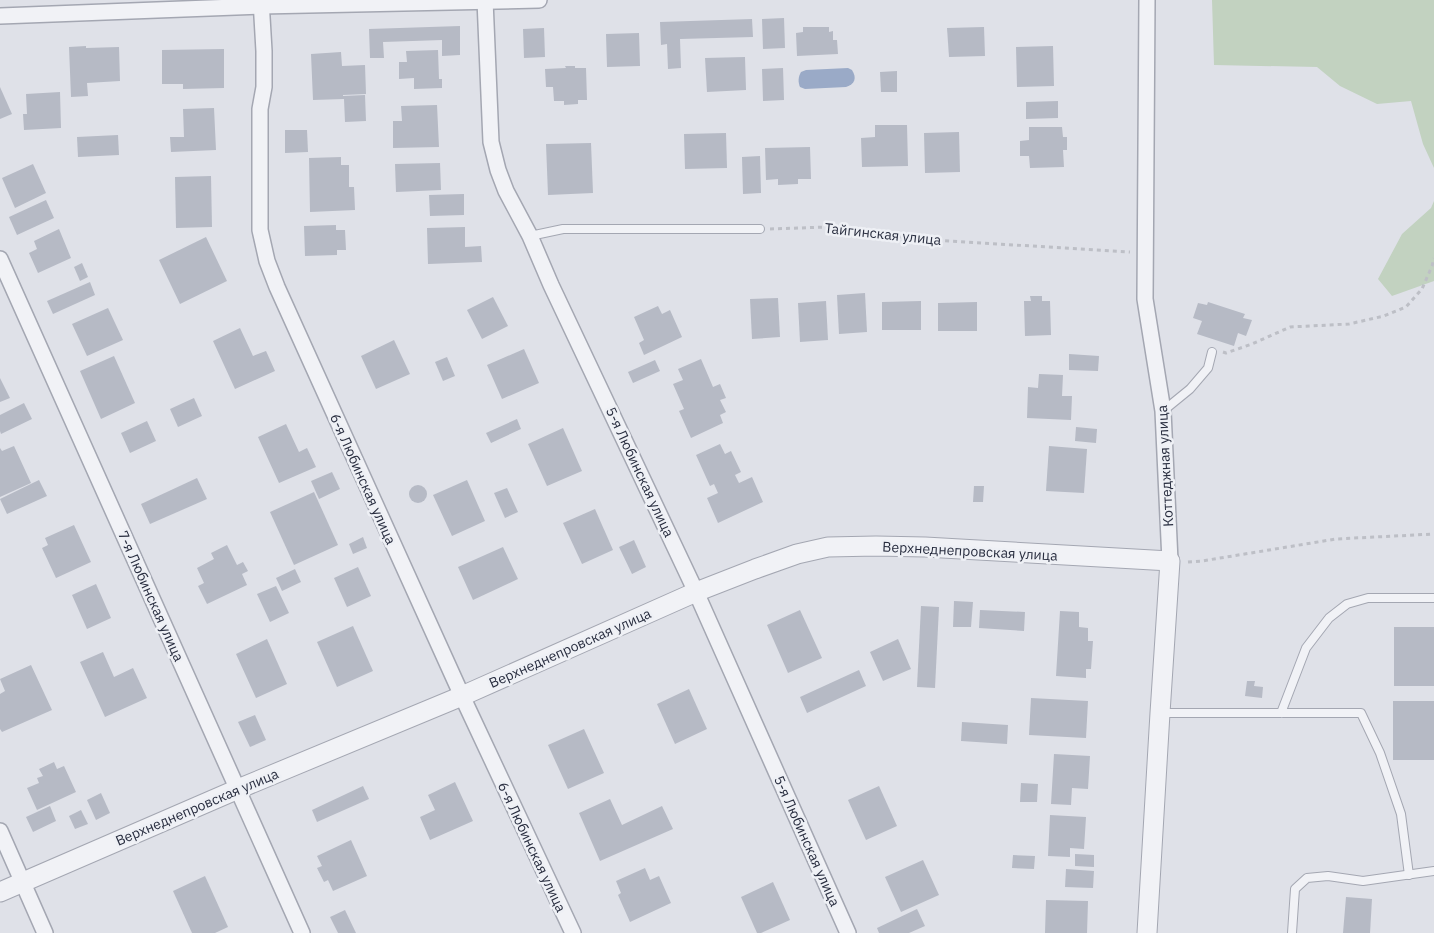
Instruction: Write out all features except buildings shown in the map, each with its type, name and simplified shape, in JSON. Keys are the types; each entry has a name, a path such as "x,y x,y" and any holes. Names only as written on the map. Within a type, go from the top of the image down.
{"street":[{"path":"10,10 261,3 539,0"},
{"name":"Коттеджная улица","path":"1147,0 1146,299 1163,411 1170,562 1148,933"},
{"name":"5-я Любинская улица","path":"485,1 491,142 498,170 506,191 530,236 551,285 696,592 848,933"},
{"name":"6-я Любинская улица","path":"261,3 264,87 260,109 260,230 267,260 462,696 573,933"},
{"name":"7-я Любинская улица","path":"0,259 302,933"},
{"name":"Верхнеднепровская улица","path":"0,892 238,789 462,696 696,592 797,554 828,547 925,547 1170,562"},
{"path":"0,831 45,933"}],"lane":[{"path":"530,236 563,229 760,229"},
{"path":"1163,411 1190,389 1208,368 1212,352"},
{"path":"1281,712 1306,648 1329,618 1347,604 1368,598 1434,598"},
{"path":"1160,713 1361,713 1380,753 1402,814 1409,875"},
{"path":"1292,933 1295,889 1307,878 1328,876 1363,881 1434,871"}],"path":[{"name":"Тайгинская улица","path":"760,229 827,227 916,239 1146,253"},
{"path":"1212,352 1226,352 1252,344 1290,327 1350,324 1384,316 1406,307 1422,289 1434,258"},
{"path":"1170,562 1202,561 1336,538 1434,534"}],"green space":[{"path":"1212,0 1434,0 1434,168 1423,144 1411,101 1377,104 1340,86 1317,67 1214,65"},
{"path":"1434,201 1434,281 1392,296 1378,279 1402,234 1431,208"}],"water":[{"path":"848,68 852,70 855,78 846,87 805,89 800,87 799,76 801,72 806,70"}]}
